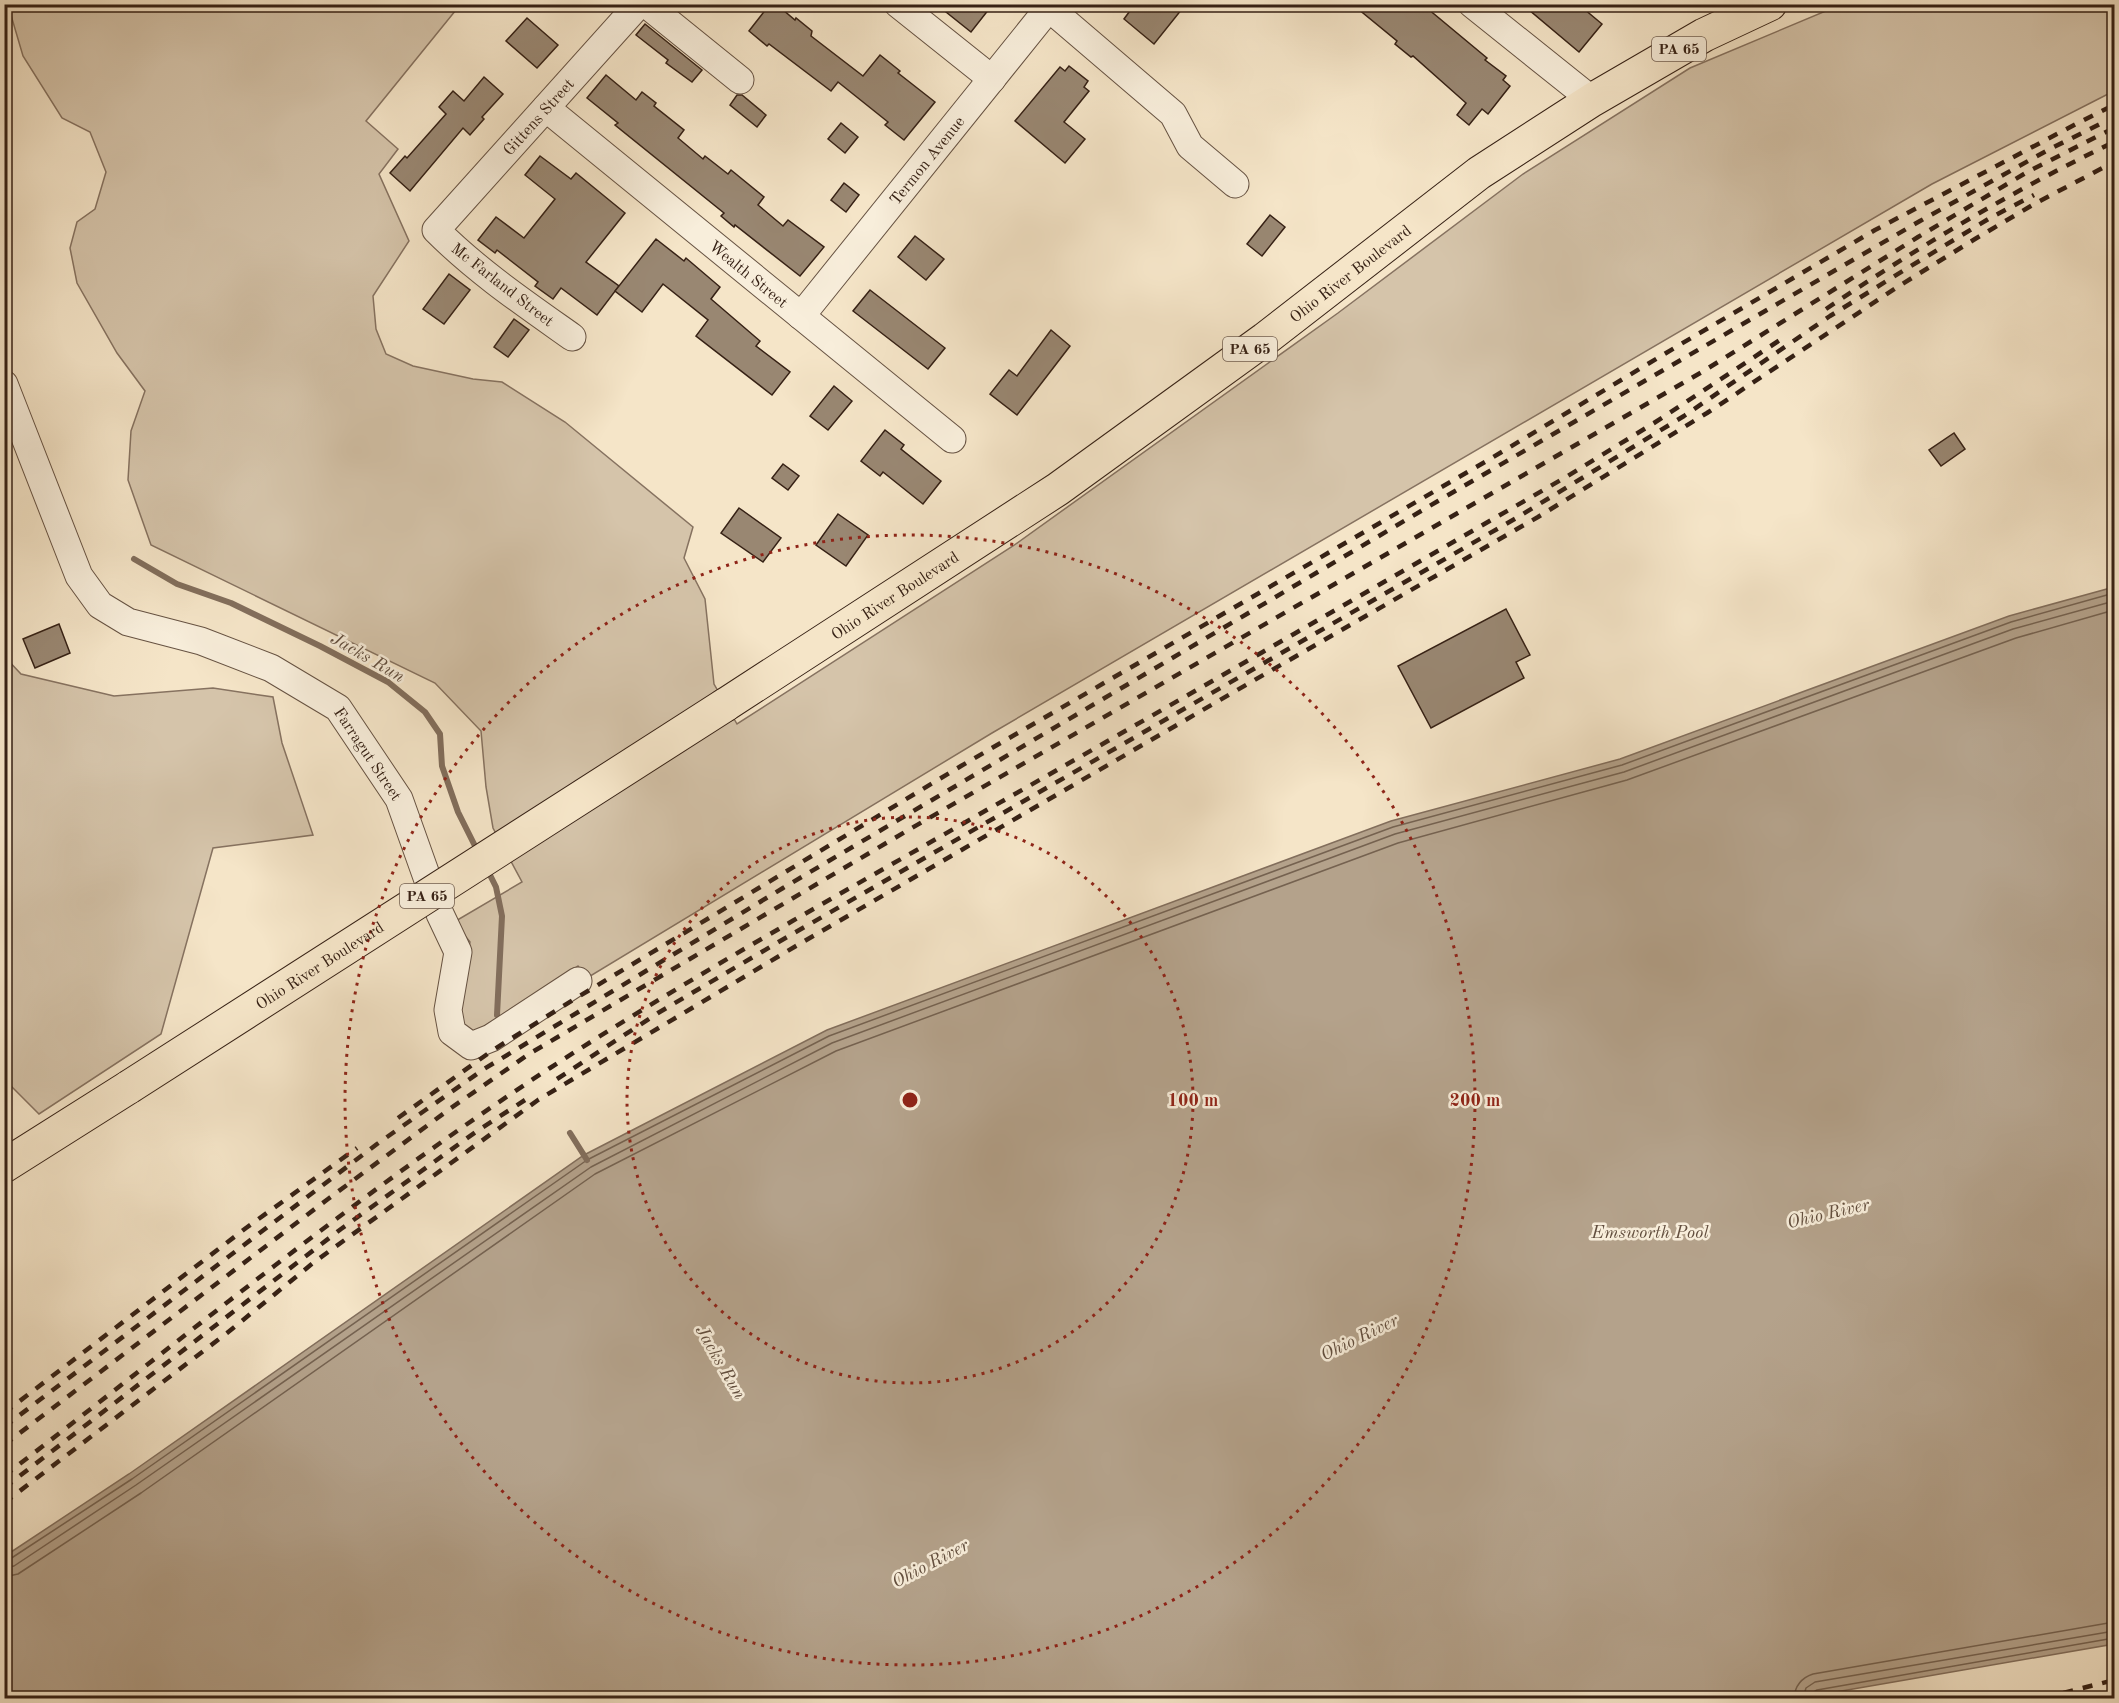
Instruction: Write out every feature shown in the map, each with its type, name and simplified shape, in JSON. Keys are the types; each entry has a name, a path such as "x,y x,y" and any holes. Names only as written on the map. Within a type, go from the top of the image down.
{"highway":[{"name":"Ohio River Boulevard","path":"4,1167 1058,489 1265,339 1479,173 1592,100 1704,35 1770,4"}],"street":[{"name":"Gittens Street","path":"436,230 639,4"},
{"path":"646,4 740,80"},
{"path":"898,4 992,79"},
{"path":"1472,4 1592,100"},
{"path":"1051,6 1173,114 1190,146 1235,184"},
{"name":"Termon Avenue","path":"801,316 1051,6"},
{"name":"Wealth Street","path":"546,108 952,439"},
{"name":"Mc Farland Street","path":"436,230 457,251 497,284 572,337"},
{"name":"Farragut Street","path":"4,384 79,576 100,605 128,622 201,641 271,668 338,708 399,799 440,914 458,952 448,1010 452,1032 471,1046 491,1038 578,981"}],"shaded area":[{"path":"8,5 460,5 366,121 398,149 379,174 409,241 373,296 376,329 386,354 413,366 473,379 502,382 565,422 693,527 684,558 705,599 714,684 737,724 1013,546 1338,313 1523,174 1690,68 1840,5 2114,5 2114,91 1932,184 992,733 587,978 578,966 474,1033 461,1026 459,1008 470,942 454,922 522,882 493,828 486,787 481,731 435,683 151,545 128,480 131,431 145,391 117,353 77,283 70,248 77,222 95,209 106,172 90,132 62,118 23,56"},
{"path":"4,656 21,674 114,696 213,688 273,697 282,743 313,835 213,848 161,1034 39,1114 5,1080"}],"water":[{"name":"Emsworth Pool","path":"2114,587 2114,1644 1801,1698 5,1698 5,1556 129,1474 584,1155 827,1030 1391,821 1620,759 2009,616"}],"building":[{"path":"770,4 776,4 795,20 796,18 812,31 811,36 863,76 880,55 900,71 898,73 935,102 904,140 885,125 888,122 838,82 831,91 749,31"},
{"path":"936,4 993,4 971,32"},
{"path":"1135,4 1186,4 1154,44 1124,19"},
{"path":"1352,4 1422,4 1487,58 1485,60 1506,76 1503,80 1510,86 1488,114 1482,109 1469,125 1457,115 1466,103 1413,56 1411,57 1395,44 1397,41"},
{"path":"1522,4 1578,4 1602,24 1579,52"},
{"path":"527,18 558,45 537,68 506,41"},
{"path":"645,24 702,70 692,82 666,63 668,60 636,35"},
{"path":"1069,66 1088,81 1084,87 1089,91 1064,122 1085,139 1065,163 1015,121 1060,67 1065,71"},
{"path":"606,75 636,100 642,92 656,103 654,106 684,130 678,138 703,159 705,156 728,174 731,170 764,197 758,205 783,226 788,220 824,247 800,276 735,225 734,227 721,216 724,213 615,125 618,123 587,98"},
{"path":"484,77 503,94 482,117 484,119 470,135 463,128 410,191 390,173 405,156 407,158 446,114 439,107 453,91 464,101"},
{"path":"737,95 742,95 766,115 757,127 730,105"},
{"path":"841,123 858,137 845,153 828,139"},
{"path":"540,156 571,179 576,173 625,213 586,262 619,286 597,315 561,288 553,299 535,286 538,282 497,250 495,253 478,240 496,217 524,238 555,199 525,175"},
{"path":"844,183 859,195 846,212 831,200"},
{"path":"1270,215 1285,227 1262,256 1247,244"},
{"path":"915,236 944,259 926,280 898,257"},
{"path":"656,239 684,261 686,258 720,287 711,299 760,341 756,346 790,372 772,395 696,336 708,320 663,284 642,312 615,291"},
{"path":"449,274 470,290 444,324 423,309"},
{"path":"870,290 945,348 928,369 853,311"},
{"path":"514,319 529,330 508,357 494,347"},
{"path":"1051,330 1070,346 1017,415 990,394 1009,370 1017,376"},
{"path":"834,386 852,401 828,430 810,416"},
{"path":"885,430 904,445 901,449 941,481 923,504 883,472 880,476 861,461"},
{"path":"1954,433 1965,449 1941,466 1929,450"},
{"path":"783,464 799,476 788,490 772,478"},
{"path":"739,508 781,538 763,562 721,533"},
{"path":"838,514 868,535 846,566 816,545"},
{"path":"1506,609 1530,655 1516,662 1524,678 1431,728 1398,666"},
{"path":"59,624 70,653 35,668 23,639"}],"waterway":[{"name":"Jacks Run","path":"134,559 177,584 231,603 320,646 388,682 425,712 440,734 442,766 458,812 478,852"},
{"name":"Jacks Run","path":"487,869 496,887 502,916 497,1015"},
{"name":"Jacks Run","path":"570,1133 587,1160"}],"railway":[{"path":"398,1118 493,1050 961,766 1490,459 1875,230 2114,105"},
{"path":"4,1427 377,1144 484,1069 783,888 1438,501 1920,221 2048,150 2114,117"},
{"path":"4,1445 328,1199 451,1108 529,1054 910,829 1702,372 1918,237 2029,171 2114,128"},
{"path":"1826,309 1967,220 2114,142"},
{"path":"4,1503 227,1333 313,1263 538,1100 796,946 1538,517 1707,413 1899,286 1975,239 2036,203 2114,162"},
{"path":"557,1079 658,1013 782,940 1518,517 1684,416 1830,316 1990,218 2034,195"},
{"path":"4,1476 341,1215 479,1115 550,1068 769,934 1566,477 1654,423 1786,336"},
{"path":"4,1488 341,1229 477,1131 525,1100"},
{"path":"4,1413 246,1228 357,1148"},
{"path":"2044,1698 2114,1680"}],"water label":[{"name":"Ohio River","path":"1828,1213"},
{"name":"Ohio River","path":"1359,1337"},
{"name":"Ohio River","path":"930,1563"}]}
